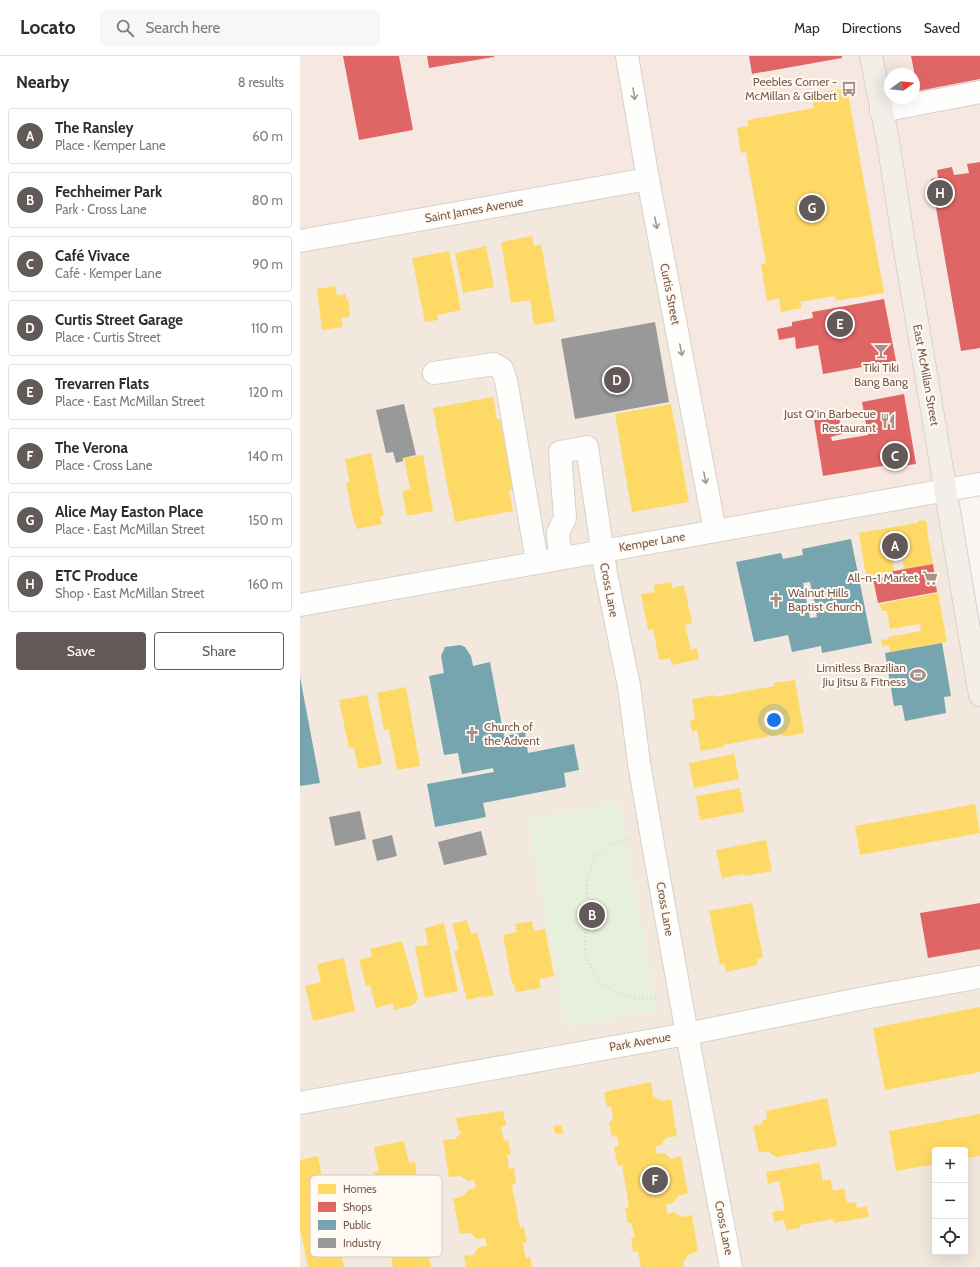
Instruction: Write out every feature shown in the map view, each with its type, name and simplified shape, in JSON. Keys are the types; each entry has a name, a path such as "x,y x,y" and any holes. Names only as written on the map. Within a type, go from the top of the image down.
{"main road":[{"name":"East McMillan Street","path":"871,56 888,141 980,695"}],"street":[{"name":"Curtis Street","path":"627,56 648,179 715,531"},
{"path":"881,111 980,92"},
{"name":"Saint James Avenue","path":"300,241 648,179"},
{"path":"434,373 494,364 502,370 506,380 537,562"},
{"name":"Cross Lane","path":"560,558 558,533 565,518 560,452 587,447 602,551 629,686 639,763 687,1034 731,1267"},
{"name":"Kemper Lane","path":"300,605 980,484"},
{"name":"Park Avenue","path":"300,1103 687,1034 869,997 980,977"}],"path":[{"path":"630,838 610,845 596,856 587,878 585,954 597,978 615,992 636,998 657,998"}],"shaded area":[{"path":"300,56 980,56 980,484 715,531 648,179 300,241"},
{"path":"648,179 945,490 980,695 980,1267 300,1267 300,241"}],"green space":[{"path":"619,803 657,1010 566,1027 528,819"}],"building: Homes":[{"path":"847,88 884,293 835,301 835,296 800,302 802,308 781,312 779,298 767,301 761,264 766,263 746,152 741,153 737,128 748,126 748,120 814,108 811,94"},
{"path":"532,236 534,246 541,244 555,321 534,325 530,300 511,303 501,242"},
{"path":"486,246 494,287 463,293 455,253"},
{"path":"449,251 461,310 437,315 438,320 425,322 412,258"},
{"path":"335,286 337,296 346,294 346,299 348,298 350,317 341,318 343,327 322,330 317,289"},
{"path":"493,397 497,419 500,419 513,489 509,490 513,511 455,522 433,408"},
{"path":"671,404 689,502 632,512 615,414"},
{"path":"371,453 384,516 380,517 382,524 357,529 355,522 354,523 346,483 350,482 345,459"},
{"path":"423,455 433,511 407,516 402,491 410,489 404,458"},
{"path":"920,520 927,523 933,564 904,569 902,554 892,556 894,571 866,576 859,533 917,523"},
{"path":"671,582 672,588 684,585 692,623 685,625 691,650 697,648 699,659 672,665 670,658 659,660 653,629 648,630 641,594 655,592 653,585"},
{"path":"938,593 947,642 890,652 889,645 882,646 881,640 889,639 888,637 921,631 920,624 890,629 887,611 882,611 880,604"},
{"path":"795,680 804,733 782,737 782,734 723,745 723,747 701,751 697,730 692,732 690,720 695,719 692,699 715,695 715,697 774,686 774,683"},
{"path":"406,687 420,766 397,770 389,729 384,730 377,693"},
{"path":"367,695 382,764 358,769 354,747 349,748 339,700"},
{"path":"734,754 739,779 694,788 689,763"},
{"path":"740,788 744,812 700,820 696,796"},
{"path":"975,804 980,833 860,855 855,826"},
{"path":"766,840 772,871 745,876 744,874 722,878 716,850"},
{"path":"752,903 763,958 757,959 758,965 726,972 724,964 720,965 709,911"},
{"path":"467,920 471,934 477,932 494,995 467,1000 454,951 459,950 452,924"},
{"path":"532,921 534,931 545,929 554,976 539,979 541,988 516,992 514,984 512,984 503,935 517,932 515,924"},
{"path":"444,923 458,991 425,998 415,947 428,945 425,928"},
{"path":"402,941 418,998 411,1006 394,1010 393,1003 376,1008 370,985 366,986 359,960 372,956 370,949"},
{"path":"344,958 355,1011 313,1021 305,986 321,982 317,964"},
{"path":"980,1007 980,1072 885,1090 873,1028"},
{"path":"651,1082 653,1096 662,1101 671,1099 677,1136 666,1138 662,1144 655,1147 657,1154 664,1153 671,1159 681,1156 688,1193 678,1196 673,1203 666,1205 667,1214 674,1212 682,1217 692,1215 698,1251 688,1255 683,1262 684,1267 641,1267 638,1251 633,1252 631,1238 635,1237 631,1223 628,1223 625,1208 629,1207 622,1165 618,1166 614,1147 619,1146 617,1136 612,1137 609,1122 613,1120 611,1106 607,1107 604,1092"},
{"path":"827,1098 837,1146 777,1157 772,1155 769,1151 759,1153 753,1126 763,1124 762,1120 767,1119 766,1111"},
{"path":"503,1111 506,1125 501,1127 504,1141 508,1140 511,1154 507,1155 509,1169 514,1168 516,1184 512,1185 520,1228 524,1227 527,1242 523,1243 526,1258 530,1257 532,1267 466,1267 464,1256 473,1255 479,1247 487,1246 485,1238 477,1239 471,1233 460,1234 453,1199 463,1196 468,1190 476,1188 474,1180 468,1181 460,1176 449,1177 443,1140 455,1139 461,1133 458,1129 456,1118"},
{"path":"980,1114 980,1156 968,1158 968,1147 932,1147 932,1165 896,1171 889,1131"},
{"path":"562,1125 563,1133 555,1134 553,1126"},
{"path":"404,1141 409,1163 415,1162 417,1175 374,1175 374,1172 379,1171 374,1147"},
{"path":"318,1156 322,1175 310,1175 310,1257 342,1257 344,1267 308,1267 301,1232 300,1233 300,1160"},
{"path":"819,1163 823,1181 830,1179 833,1191 844,1188 847,1203 856,1202 857,1208 867,1206 869,1217 834,1223 833,1219 800,1225 800,1228 786,1230 784,1220 774,1222 772,1212 785,1210 779,1181 768,1184 766,1172"},
{"path":"391,1257 429,1257 431,1267 393,1267"}],"building: Shops":[{"path":"343,56 399,56 413,130 359,140"},
{"path":"427,56 494,56 494,57 429,68"},
{"path":"749,56 842,56 842,58 752,74"},
{"path":"911,56 980,56 980,79 920,91 920,68 913,68"},
{"path":"980,162 980,348 961,351 931,179 938,178 937,170 952,167 954,175 969,173 967,164"},
{"path":"884,299 896,361 823,374 818,345 796,349 795,337 779,340 777,329 792,326 792,322 813,318 812,312"},
{"path":"904,394 916,464 894,467 894,464 823,476 814,420 839,416 842,434 831,437 832,441 868,435 862,402"},
{"path":"933,564 937,592 878,603 873,579 893,575 892,571"},
{"path":"980,903 980,949 928,958 920,913"}],"building: Public":[{"name":"Walnut Hills Baptist Church","path":"851,539 872,643 822,653 821,646 792,652 788,635 754,642 736,562 781,553 783,559 803,555 802,549","holes":["810,582 817,617 810,618 803,583"]},
{"name":"Limitless Brazilian Jiu Jitsu & Fitness","path":"942,643 951,696 944,697 946,713 905,721 902,705 894,706 885,653"},
{"name":"Church of the Advent","path":"460,645 465,647 471,656 473,666 490,662 504,736 525,732 528,753 574,744 579,770 564,773 566,787 483,803 486,817 435,827 427,784 494,772 493,768 462,774 458,753 444,755 429,676 444,673 441,656 445,647"},
{"path":"300,677 320,783 300,786"}],"building: Industry":[{"path":"655,322 669,402 575,419 561,339"},
{"path":"404,404 416,455 403,458 403,461 396,463 393,452 386,453 376,410"},
{"path":"360,811 366,839 335,846 329,817"},
{"path":"481,831 487,855 444,865 438,842"},
{"path":"392,835 397,856 377,861 372,840"}],"place":[{"name":"Peebles Corner - McMillan & Gilbert","path":"849,89"},
{"name":"ETC Produce","path":"940,193"},
{"name":"Alice May Easton Place","path":"812,208"},
{"name":"Trevarren Flats","path":"840,324"},
{"name":"Tiki Tiki Bang Bang","path":"881,351"},
{"name":"Curtis Street Garage","path":"617,380"},
{"name":"Just Q'in Barbecue Restaurant","path":"888,421"},
{"name":"Café Vivace","path":"895,456"},
{"name":"The Ransley","path":"895,546"},
{"name":"All-n-1 Market","path":"930,578"},
{"name":"Walnut Hills Baptist Church","path":"776,600"},
{"name":"Limitless Brazilian Jiu Jitsu & Fitness","path":"918,675"},
{"name":"Church of the Advent","path":"472,734"},
{"name":"Fechheimer Park","path":"592,915"},
{"name":"The Verona","path":"655,1180"}]}
